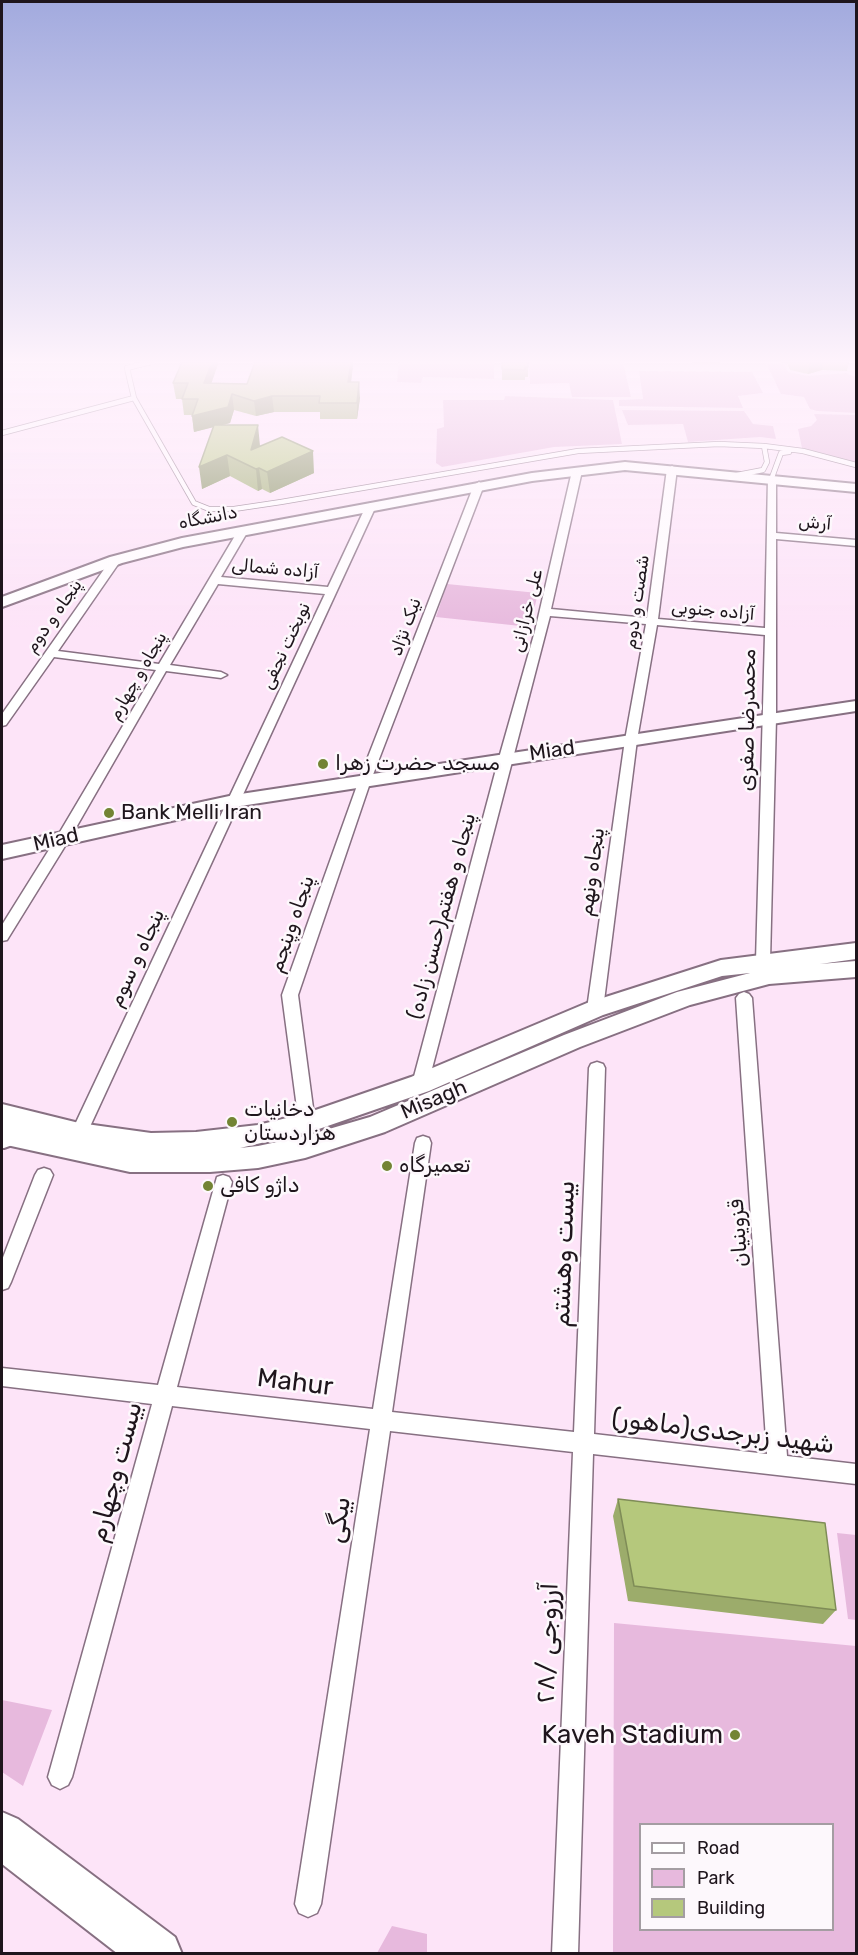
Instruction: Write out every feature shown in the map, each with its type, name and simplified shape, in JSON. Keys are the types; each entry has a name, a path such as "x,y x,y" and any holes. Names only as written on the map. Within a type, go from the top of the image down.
{"highway":[{"path":"2,1835 158,1953"}],"street":[{"name":"دانشگاه","path":"2,602 116,560 182,543 479,485 577,471 625,466 856,488"},
{"name":"شصت و دوم","path":"631,740 652,622 672,469"},
{"name":"علی خرازانی","path":"505,758 545,612 577,471"},
{"name":"محمدرضا صفری","path":"766,969 771,480"},
{"name":"نیک نژاد","path":"365,780 479,485"},
{"name":"نوبخت نجفی","path":"234,801 371,507"},
{"name":"پنجاه و چهارم","path":"2,936 63,838 243,531"},
{"name":"آرش","path":"771,536 856,543"},
{"name":"پنجاه و دوم","path":"2,722 116,560"},
{"name":"آزاده شمالی","path":"214,580 332,591"},
{"name":"آزاده جنوبی","path":"545,612 770,632"},
{"path":"50,653 222,675"},
{"name":"Miad","path":"2,852 234,801 856,706"},
{"name":"پنجاه ونهم","path":"595,1009 631,740"},
{"name":"(حسن زاده)پنجاه و هفتم","path":"420,1084 505,758"},
{"name":"پنجاه وپنجم","path":"307,1123 290,995 365,780"},
{"name":"پنجاه و سوم","path":"79,1133 234,801"},
{"name":"Misagh","path":"2,1129 47,1146 130,1161 210,1161 258,1157 305,1147 376,1125 572,1041 766,969 856,951"},
{"name":"Misagh","path":"2,1129 79,1133 151,1144 196,1143 258,1135 307,1123 420,1084 595,1009 721,968 856,969"},
{"name":"قزوینیان","path":"744,998 778,1465"},
{"name":"بیست وهشتم","path":"583,1443 597,1068"},
{"name":"بیگی","path":"308,1904 423,1143"},
{"path":"2,1281 44,1175"},
{"name":"بیست وچهارم","path":"60,1777 223,1182"},
{"name":"Mahur","path":"2,1377 583,1443"},
{"name":"شهید زبرجدی(ماهور)","path":"583,1443 856,1474"},
{"name":"آرزوجی /۲۸","path":"565,1953 583,1443"}],"lane":[{"path":"166,453 194,503 209,509 234,509 280,502 565,453"},
{"path":"737,475 763,470 767,462 765,453"},
{"path":"771,480 781,453"},
{"path":"811,453 856,465"}],"green space":[{"path":"436,453 519,453 442,467 436,463"},
{"path":"822,453 856,453 856,462"},
{"path":"447,584 538,593 530,627 436,617"},
{"path":"837,1533 856,1535 856,1620 848,1619"},
{"name":"Kaveh Stadium","path":"614,1623 856,1646 856,1953 613,1953"},
{"path":"2,1700 52,1710 23,1786 2,1772"},
{"path":"392,1926 427,1934 427,1953 377,1953"}],"building":[{"path":"204,453 308,453 267,472 227,455 199,467"},
{"path":"618,1499 825,1523 836,1610 634,1586"}],"place":[{"name":"مسجد حضرت زهرا","path":"323,764"},
{"name":"Bank Melli Iran","path":"109,813"},
{"name":"دخانیات هزاردستان","path":"232,1122"},
{"name":"تعمیرگاه","path":"387,1166"},
{"name":"داژو کافی","path":"208,1186"},
{"name":"Kaveh Stadium","path":"735,1735"}]}
